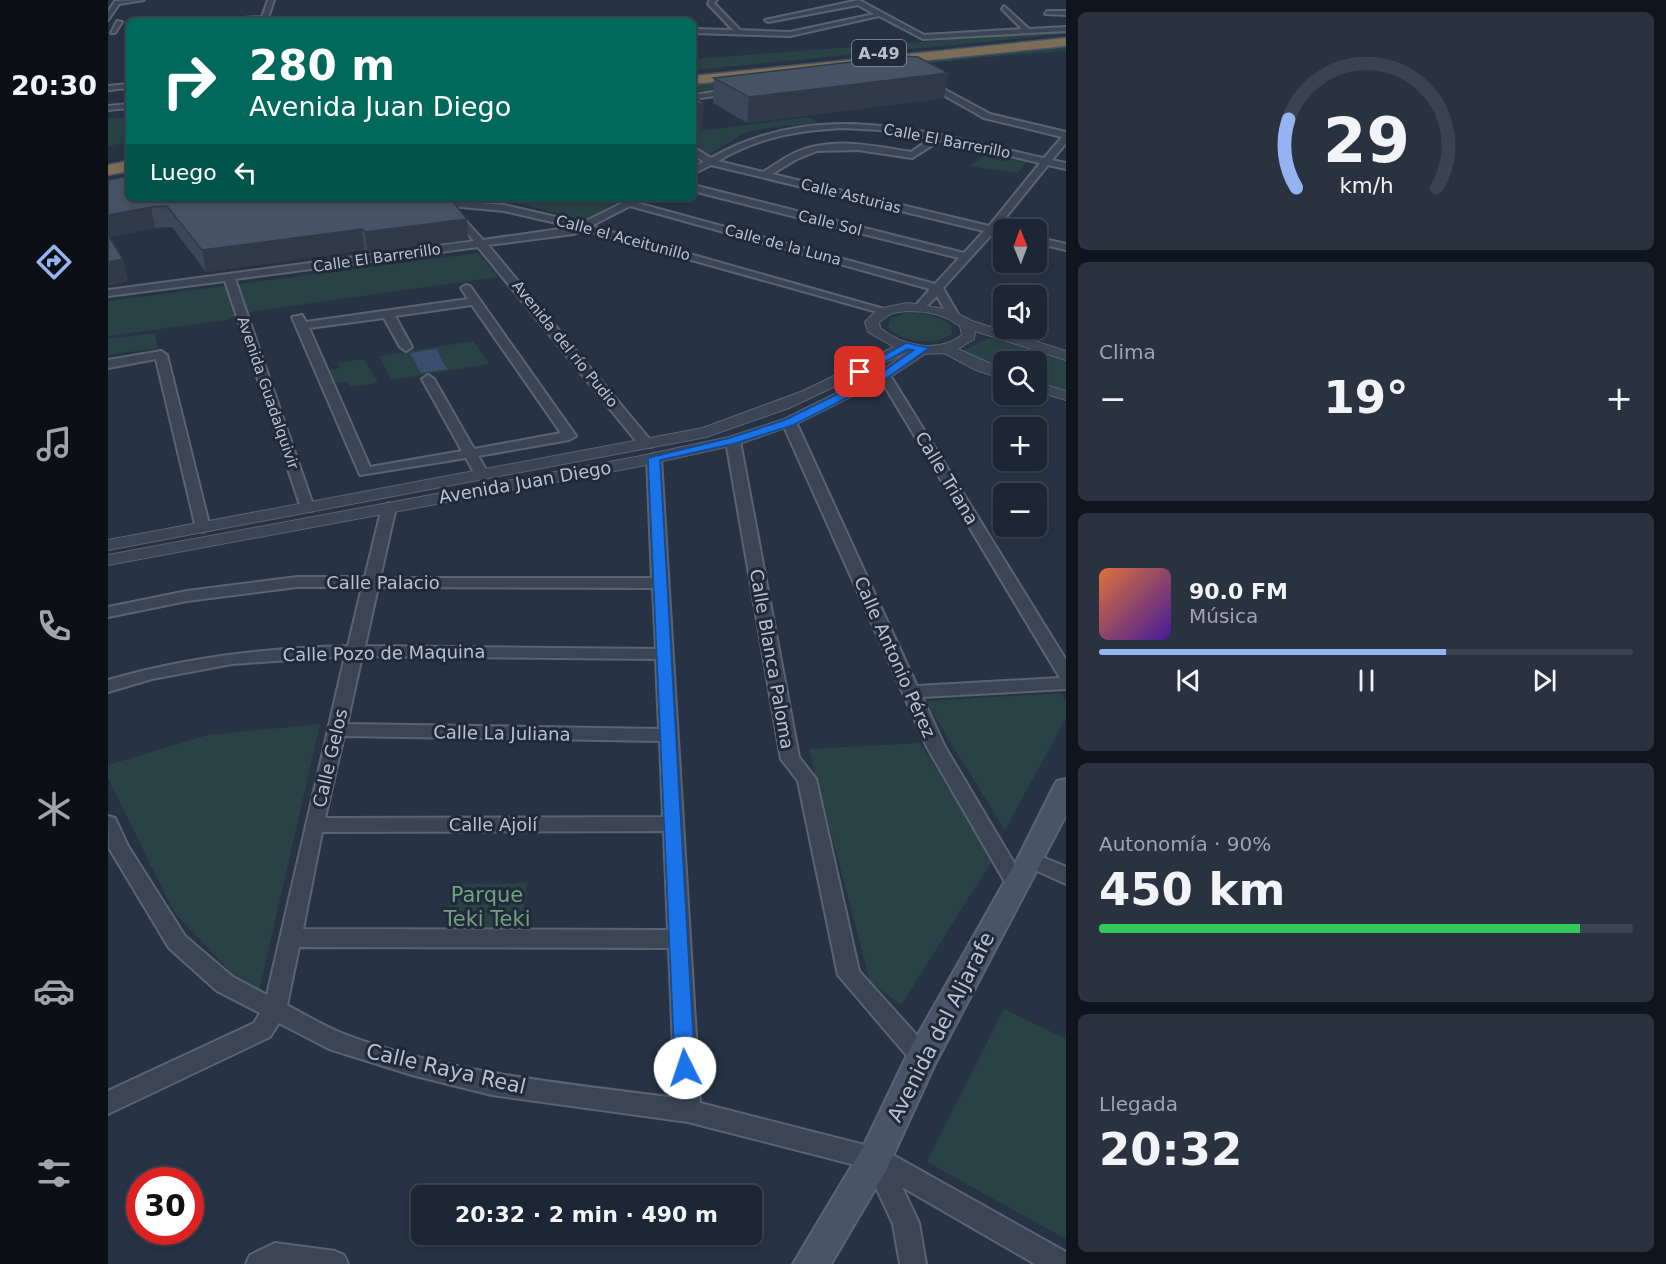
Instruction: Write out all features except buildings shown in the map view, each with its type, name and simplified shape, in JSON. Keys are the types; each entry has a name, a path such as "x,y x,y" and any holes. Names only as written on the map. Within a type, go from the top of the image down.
{"highway":[{"name":"A-49","path":"696,73 897,51 1066,37"},
{"name":"A-49","path":"696,80 1016,46 1066,44"},
{"path":"108,160 126,157"},
{"path":"108,170 126,167"}],"main road":[{"name":"Avenida del Aljarafe","path":"811,1264 875,1158 922,1057 1066,788"}],"street":[{"path":"113,32 119,22 108,21 117,2 141,0"},
{"path":"265,18 271,0"},
{"path":"714,0 710,3 740,34"},
{"path":"768,20 855,1 930,41"},
{"path":"1004,8 1028,32"},
{"path":"1047,13 1066,13"},
{"path":"696,31 790,34 881,14"},
{"path":"923,37 1066,29"},
{"path":"696,39 740,34"},
{"path":"920,307 991,230 1066,136 987,116 922,80"},
{"path":"108,88 126,86"},
{"path":"696,97 740,90"},
{"path":"108,108 126,106"},
{"name":"Calle El Barrerillo","path":"696,170 765,135 822,126 889,128 1066,166"},
{"path":"764,175 805,152 821,148 875,149 912,155 939,138"},
{"name":"Calle Asturias","path":"696,152 711,162 991,230"},
{"name":"Calle Sol","path":"696,189 967,257"},
{"name":"Calle El Barrerillo","path":"108,293 573,231 632,201"},
{"name":"Calle el Aceitunillo","path":"459,216 444,206 419,202 504,208 584,226 885,311"},
{"name":"Calle de la Luna","path":"628,203 938,288"},
{"path":"459,216 467,210 504,208"},
{"name":"Avenida del río Pudio","path":"459,216 650,451"},
{"path":"1047,242 1066,246"},
{"name":"Avenida Guadalquivir","path":"229,278 307,508"},
{"path":"466,288 569,436 365,472 300,321 388,314 475,302"},
{"path":"938,288 952,315"},
{"path":"967,324 970,330 965,341 945,348 924,348 891,342 873,329 872,322 876,316 885,311 920,307 952,315 967,324 1066,356"},
{"path":"388,314 406,347"},
{"name":"Avenida Juan Diego","path":"108,560 389,507 650,451 760,416 844,381 906,346"},
{"name":"Avenida Juan Diego","path":"108,545 480,473 732,441 789,422 884,375 924,348"},
{"path":"945,348 993,371"},
{"path":"108,364 161,355 203,528"},
{"name":"Calle Triana","path":"884,375 1066,674"},
{"path":"428,379 480,473"},
{"path":"1047,390 1066,396"},
{"name":"Calle Antonio Pérez","path":"789,422 936,747 1023,872"},
{"name":"Calle Blanca Paloma","path":"732,441 790,759 807,779 849,975 922,1057"},
{"path":"650,451 660,583 677,939 688,1111"},
{"name":"Calle Gelos","path":"275,1009 292,938 314,825 389,507"},
{"name":"Calle Palacio","path":"108,612 242,588 297,582 660,583"},
{"name":"Calle Pozo de Maquina","path":"108,686 207,661 282,653 355,650 663,654"},
{"path":"910,692 1066,683"},
{"name":"Calle La Juliana","path":"338,730 667,735"},
{"name":"Calle Raya Real","path":"108,823 114,850 177,942 225,984 337,1042 412,1065 492,1084 688,1111 875,1158 1061,1264"},
{"name":"Calle Ajolí","path":"314,825 671,824"},
{"path":"1023,872 1066,876"},
{"path":"292,938 677,939"},
{"path":"108,1103 262,1030 275,1009"},
{"path":"875,1158 906,1223 914,1264"},
{"path":"267,1260 335,1264"}],"green space":[{"path":"1066,31 1066,34 696,70 696,59 947,40 944,38"},
{"path":"1066,47 1066,51 977,58 696,92 696,84 759,75"},
{"path":"126,117 126,143 108,146 108,119"},
{"path":"809,117 820,124 780,126 747,132 709,154 696,148 696,132"},
{"path":"984,155 1026,162 1018,173 970,166"},
{"path":"482,201 619,201 583,220 521,204"},
{"path":"478,253 498,277 255,311 227,320 108,336 108,301"},
{"path":"907,313 925,314 941,319 951,325 952,334 945,338 928,341 901,337 888,327 891,318"},
{"path":"155,333 158,348 108,355 108,339"},
{"path":"993,338 1039,351 993,351 993,364 963,351"},
{"path":"473,341 489,364 391,380 379,356"},
{"path":"1047,354 1066,360 1066,391 1047,384"},
{"path":"364,359 378,383 350,387 347,381 336,383 329,370 340,368 338,363"},
{"path":"1062,693 1066,701 1066,718 1005,830 925,701"},
{"path":"320,724 257,1000 174,912 108,778 108,765 208,735"},
{"path":"920,743 993,859 901,1005 870,981 809,749"},
{"name":"Parque Teki Teki","path":"527,883 521,930 447,929 451,884"},
{"path":"1004,1009 1066,1039 1066,1239 927,1162"}],"water":[{"path":"436,349 447,369 421,373 410,353"}],"route":[{"path":"685,1068 654,458 732,441 789,422 884,375 914,357 924,348 906,346 860,372"}]}
